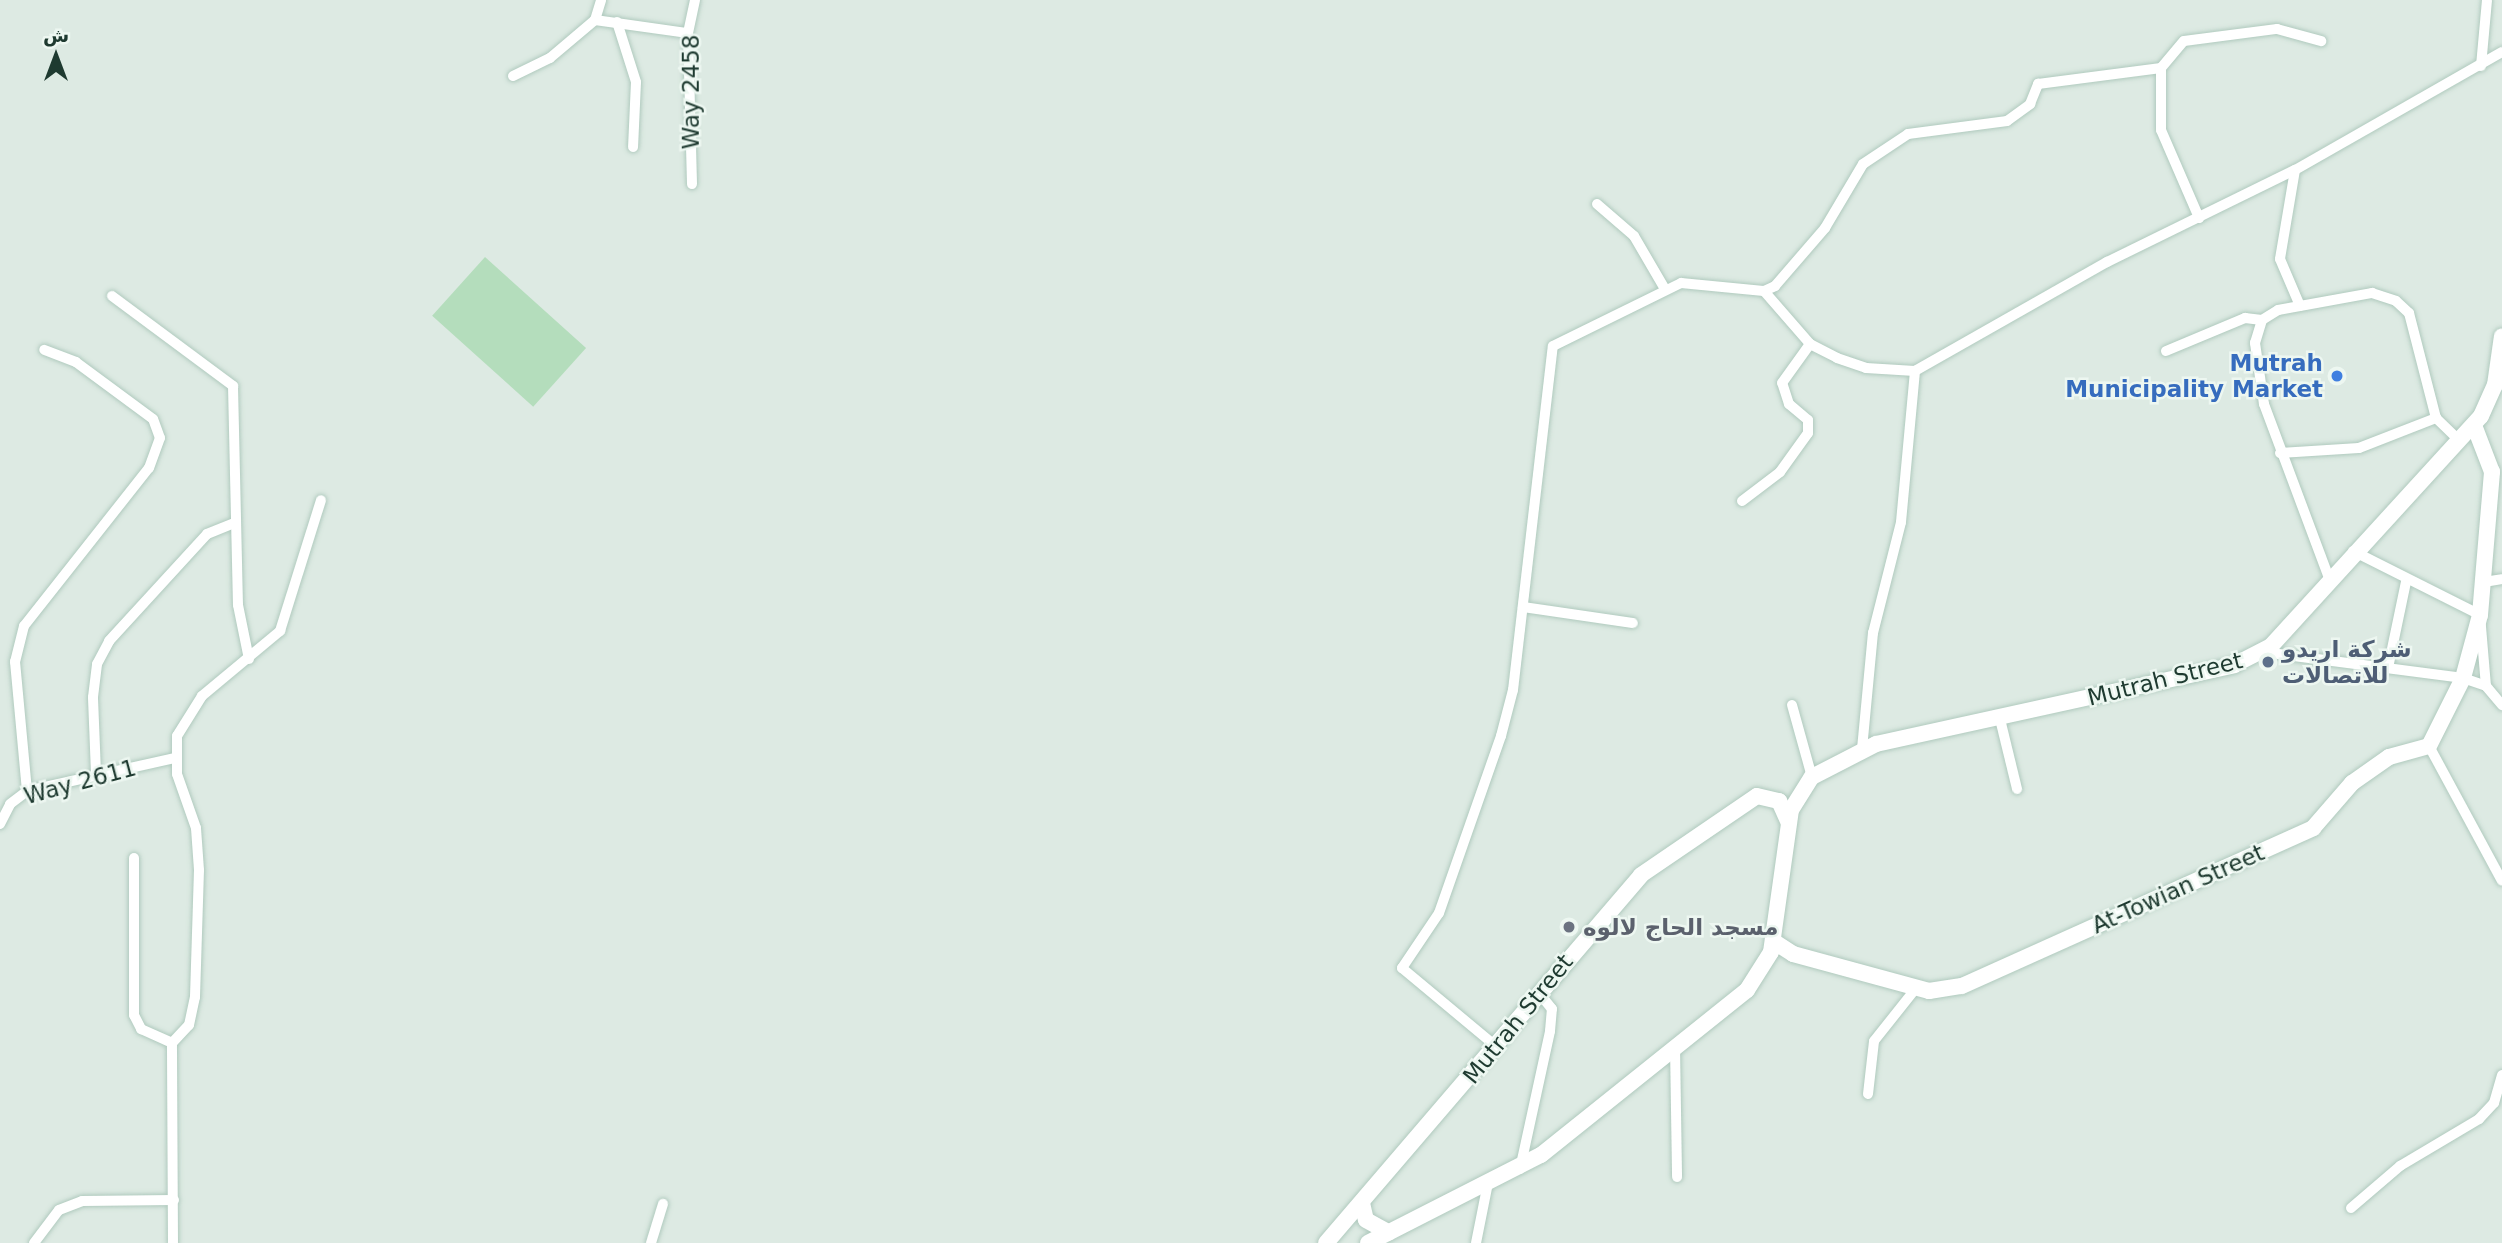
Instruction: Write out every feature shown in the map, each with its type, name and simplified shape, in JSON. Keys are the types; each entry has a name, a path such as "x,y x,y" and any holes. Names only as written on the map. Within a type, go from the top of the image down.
{"main road":[{"name":"Mutrah Street","path":"1368,1243 1487,1188 1520,1169 1747,990 1773,941 1788,824 1794,800 1812,778 1862,749 2234,665 2263,652 2353,551 2474,425 2491,396 2502,340"},
{"path":"2429,746 2463,678 2480,615 2492,464 2474,425"},
{"name":"At-Towian Street","path":"1773,941 1793,954 1917,987 1962,986 2313,828 2352,783 2380,764 2429,746"},
{"name":"Mutrah Street","path":"1326,1243 1498,1048 1538,992 1625,890 1697,832 1764,795 1779,801 1788,824"},
{"path":"1362,1203 1366,1220 1389,1233"}],"street":[{"path":"513,76 550,58 595,20 601,0"},
{"name":"Way 2458","path":"692,184 688,33 695,0"},
{"path":"2481,66 2487,0"},
{"path":"595,20 688,33"},
{"path":"617,22 636,82 634,147"},
{"path":"2199,218 2161,130 2161,68 2184,41 2236,32 2286,29 2321,41"},
{"path":"1764,291 1810,344 1866,368 1915,370 2107,262 2295,170 2502,52"},
{"path":"1498,1048 1402,968 1439,913 1502,736 1523,607 1553,346 1665,289 1696,282 1764,291 1784,278 1825,228 1863,164 1887,145 1908,134 2007,121 2021,114 2045,82 2161,68"},
{"path":"2295,170 2280,259 2300,306"},
{"path":"1597,204 1634,236 1665,289"},
{"path":"2166,351 2245,318 2262,320 2300,306 2372,293 2396,300 2409,313 2436,418 2459,440"},
{"path":"111,296 233,386 234,523 241,556 238,605 249,659"},
{"path":"2262,320 2255,343 2280,453 2329,578"},
{"path":"1742,501 1780,472 1808,433 1808,420 1789,404 1782,383 1810,344"},
{"path":"27,792 15,662 24,626 149,468 160,438 153,419 76,362 44,350"},
{"path":"1862,749 1872,633 1901,522 1915,370"},
{"path":"2280,453 2359,448 2436,418"},
{"path":"173,1243 172,1043 189,1025 195,997 199,870 196,828 175,758 191,709 280,631 321,500"},
{"path":"96,773 93,697 97,664 109,641 207,534 234,523"},
{"path":"2353,551 2406,582 2480,615 2486,685 2502,705"},
{"path":"2484,582 2502,579"},
{"path":"2388,668 2406,582"},
{"path":"1523,607 1633,623"},
{"path":"2263,652 2463,678 2486,685"},
{"path":"1792,705 1812,778"},
{"path":"2000,719 2017,789"},
{"path":"2429,746 2502,881"},
{"name":"Way 2611","path":"0,824 9,804 27,792 96,773 175,758"},
{"path":"134,858 134,1015 141,1029 172,1043"},
{"path":"1868,1094 1874,1041 1917,987"},
{"path":"1520,1169 1550,1031 1552,1009 1538,992"},
{"path":"1675,1046 1677,1177"},
{"path":"2351,1208 2400,1166 2479,1119 2494,1103 2502,1074"},
{"path":"1476,1243 1487,1188"},
{"path":"34,1243 59,1210 82,1201 174,1200"},
{"path":"651,1243 663,1204"}],"green space":[{"path":"485,257 586,348 533,407 432,316"}],"place":[{"name":"Mutrah Municipality Market","path":"2337,376"},
{"name":"شركة اريدو للاتصالات","path":"2268,662"},
{"name":"مسجد الحاج لالوه","path":"1569,927"}]}
